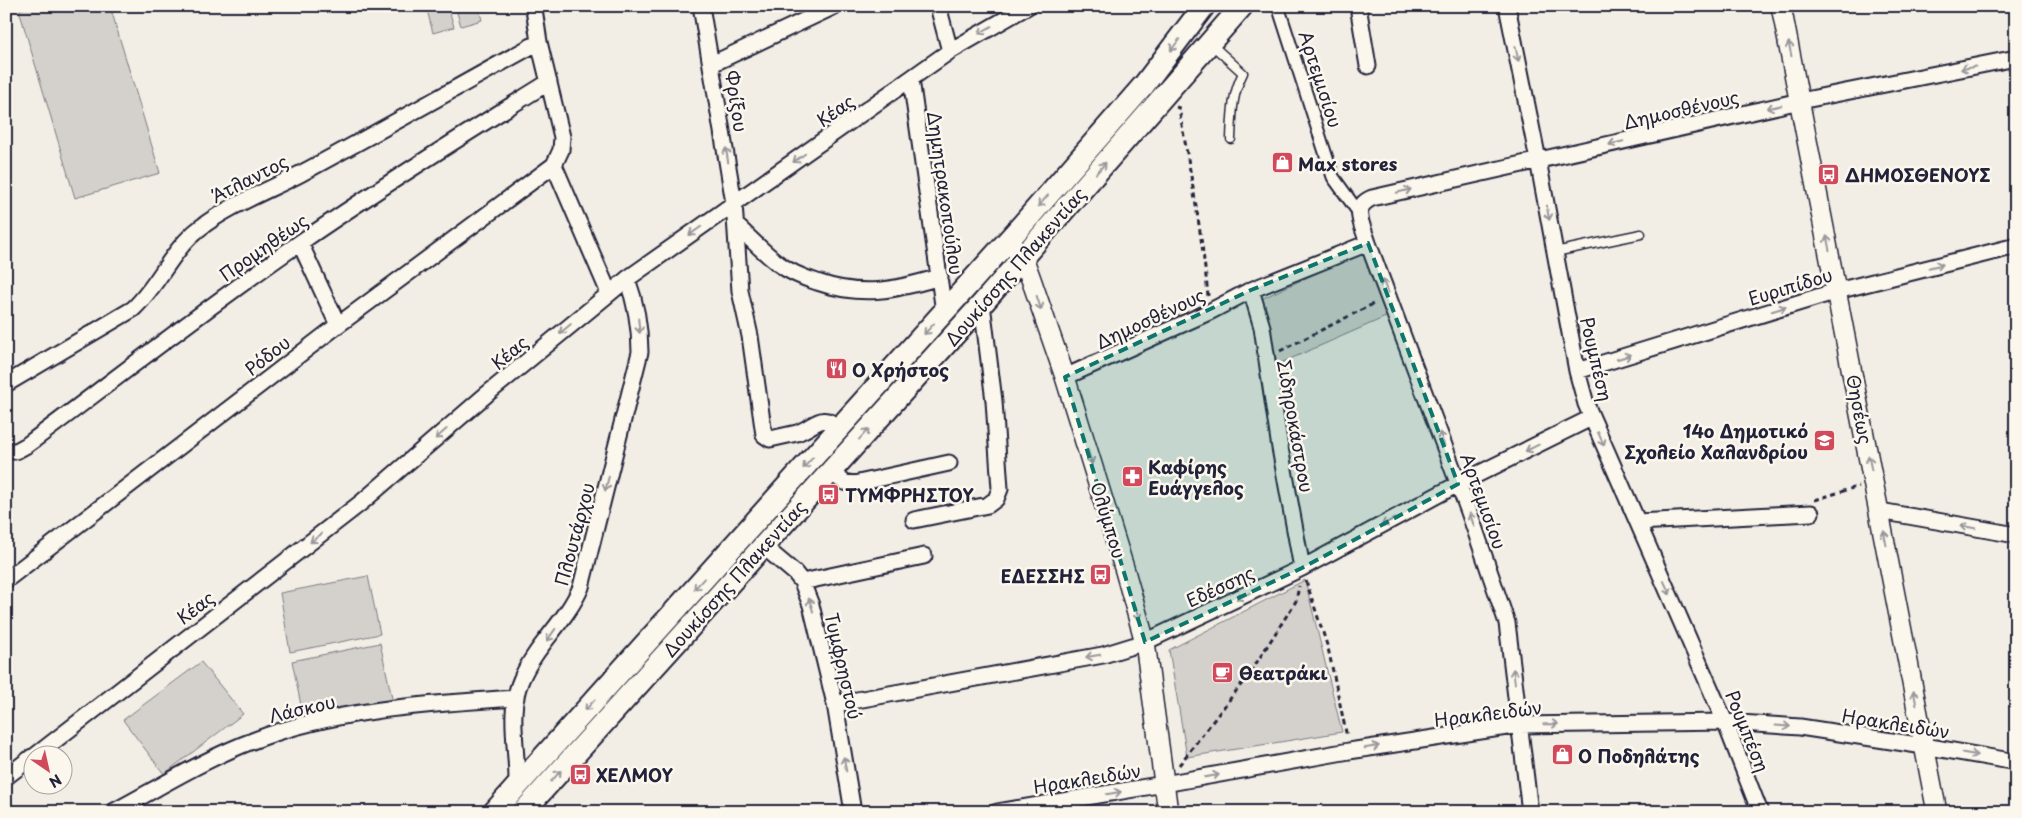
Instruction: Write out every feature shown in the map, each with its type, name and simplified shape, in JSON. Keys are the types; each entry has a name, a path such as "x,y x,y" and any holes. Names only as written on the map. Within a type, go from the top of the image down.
{"main road":[{"name":"Δουκίσσης Πλακεντίας","path":"523,812 982,304 1242,6"},
{"name":"Δουκίσσης Πλακεντίας","path":"494,812 1008,241 1144,85 1203,7"}],"street":[{"name":"Φρίξου","path":"701,6 734,203 740,291 750,336 765,437 770,439 798,432 823,420 835,424 838,429 835,433"},
{"path":"712,64 835,6"},
{"path":"938,6 950,51"},
{"name":"Κέας","path":"47,746 362,502 487,394 627,279 950,51 1028,6"},
{"name":"Αρτεμισίου","path":"1278,6 1332,176 1359,210 1368,243 1458,484 1507,623 1530,812"},
{"path":"1358,6 1368,66"},
{"name":"Ρουμπέση","path":"1507,6 1578,371 1592,418 1725,722 1760,812"},
{"name":"Θησέως","path":"1781,6 1937,812"},
{"path":"534,8 539,42 560,125 562,144 559,157 554,164 609,293"},
{"name":"Άτλαντος","path":"6,384 133,309 147,294 170,259 184,242 215,216 299,174 539,42"},
{"name":"Δημοσθένους","path":"1359,210 1365,201 1372,198 1800,101 2016,58"},
{"name":"Δημητρακοπούλου","path":"911,79 944,312"},
{"name":"Προμηθέως","path":"6,451 16,451 27,445 227,295 300,243 421,161 549,82"},
{"name":"Ρόδου","path":"6,580 338,325 554,164"},
{"path":"737,226 779,264 799,276 836,289 858,292 883,291 940,277"},
{"name":"Ολύμπου","path":"1008,241 1022,257 1065,378 1145,642 1168,812"},
{"path":"300,243 338,325"},
{"name":"Δημοσθένους","path":"1065,378 1209,312 1251,290 1368,243"},
{"name":"Ευριπίδου","path":"1578,371 1837,291 2016,246"},
{"name":"Πλουτάρχου","path":"517,786 518,764 514,715 521,680 531,662 574,603 585,571 640,352 638,315 635,300 627,279"},
{"name":"Σιδηροκάστρου","path":"1251,290 1260,316 1265,358 1302,568"},
{"path":"914,520 988,505 993,503 999,495 994,401 982,304"},
{"name":"Εδέσσης","path":"835,704 1103,655 1145,642 1302,568 1458,484 1592,418"},
{"path":"830,472 844,482 854,484 949,463"},
{"path":"1638,522 1811,507"},
{"path":"1880,511 2016,535"},
{"name":"Τυμφρηστού","path":"763,546 785,563 802,582 811,605 835,704 853,812"},
{"path":"802,582 924,556"},
{"name":"Λάσκου","path":"113,812 232,749 279,731 331,719 383,711 516,698"},
{"name":"Ηρακλειδών","path":"997,812 1349,751 1520,725 1725,722 1800,727 2016,762"},
{"name":"Κέας","path":"6,777 22,765"}],"lane":[{"path":"1209,43 1243,73 1236,86 1233,98 1231,139"},
{"path":"1555,252 1641,234"}],"path":[{"path":"1159,101 1179,108 1204,252 1209,312"},
{"path":"1265,358 1388,296"},
{"path":"1811,507 1820,497 1874,482"},
{"path":"1302,568 1328,648 1349,751"},
{"path":"1164,784 1250,673 1296,601 1302,568"}],"highlighted area":[{"path":"1368,243 1458,484 1302,568 1145,642 1065,377 1251,290"}],"shaded area":[{"path":"31,6 110,6 160,173 75,198 19,10"},
{"path":"426,6 448,6 454,27 433,33"},
{"path":"455,6 478,6 482,20 461,26"},
{"path":"1363,251 1388,316 1274,366 1261,299"},
{"path":"368,576 380,634 290,652 280,593"},
{"path":"1305,580 1342,732 1187,757 1169,650"},
{"path":"380,643 393,703 304,720 292,661"},
{"path":"201,662 243,714 164,774 123,720"}],"place":[{"name":"Max stores","path":"1282,163"},
{"name":"ΔΗΜΟΣΘΕΝΟΥΣ","path":"1829,174"},
{"name":"Ο Χρήστος","path":"836,369"},
{"name":"14ο Δημοτικό Σχολείο Χαλανδρίου","path":"1824,440"},
{"name":"Καφίρης Ευάγγελος","path":"1132,476"},
{"name":"ΤΥΜΦΡΗΣΤΟΥ","path":"829,494"},
{"name":"ΕΔΕΣΣΗΣ","path":"1101,575"},
{"name":"Θεατράκι","path":"1223,672"},
{"name":"Ο Ποδηλάτης","path":"1562,755"},
{"name":"ΧΕΛΜΟΥ","path":"580,774"}]}
